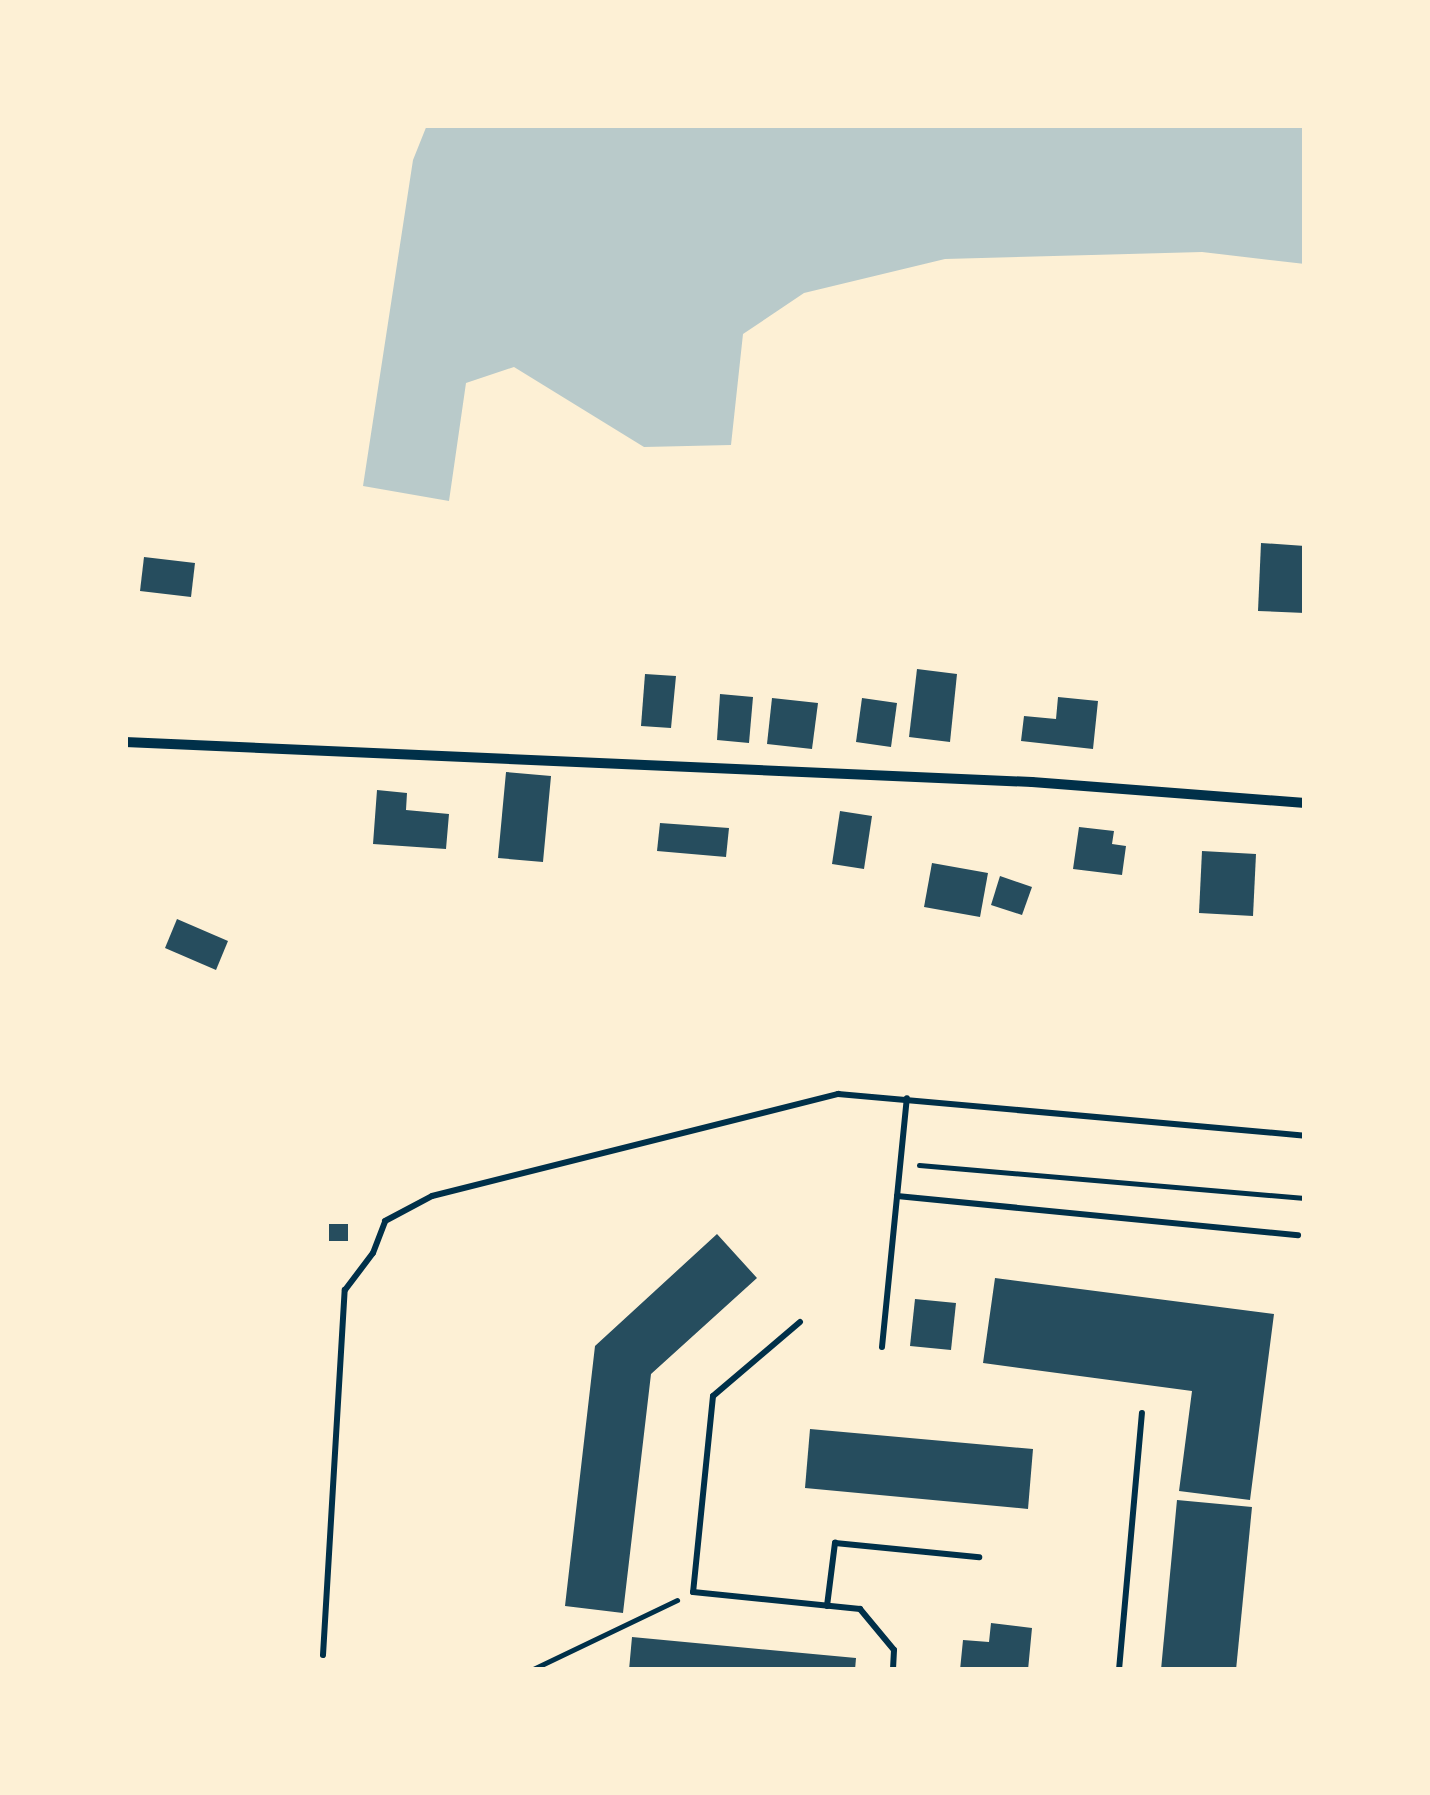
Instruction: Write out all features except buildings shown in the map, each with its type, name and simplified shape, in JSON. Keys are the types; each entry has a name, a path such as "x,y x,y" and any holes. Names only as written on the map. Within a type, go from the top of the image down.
{"street":[{"path":"125,742 1032,782 1305,803"}],"lane":[{"path":"322,1655 344,1290 374,1253 385,1221 432,1196 838,1094 1305,1136"},
{"path":"882,1347 907,1098"},
{"path":"897,1196 1298,1235"},
{"path":"800,1322 713,1396 693,1592 860,1609 894,1650 893,1670"},
{"path":"1119,1670 1142,1413"},
{"path":"827,1606 835,1543 979,1557"}],"path":[{"path":"901,1163 1305,1198"},
{"path":"531,1670 693,1592"}],"shaded area":[{"path":"427,125 1305,125 1305,264 1202,252 945,259 804,293 743,334 731,445 644,447 514,367 466,383 449,501 363,486 413,160"}]}
